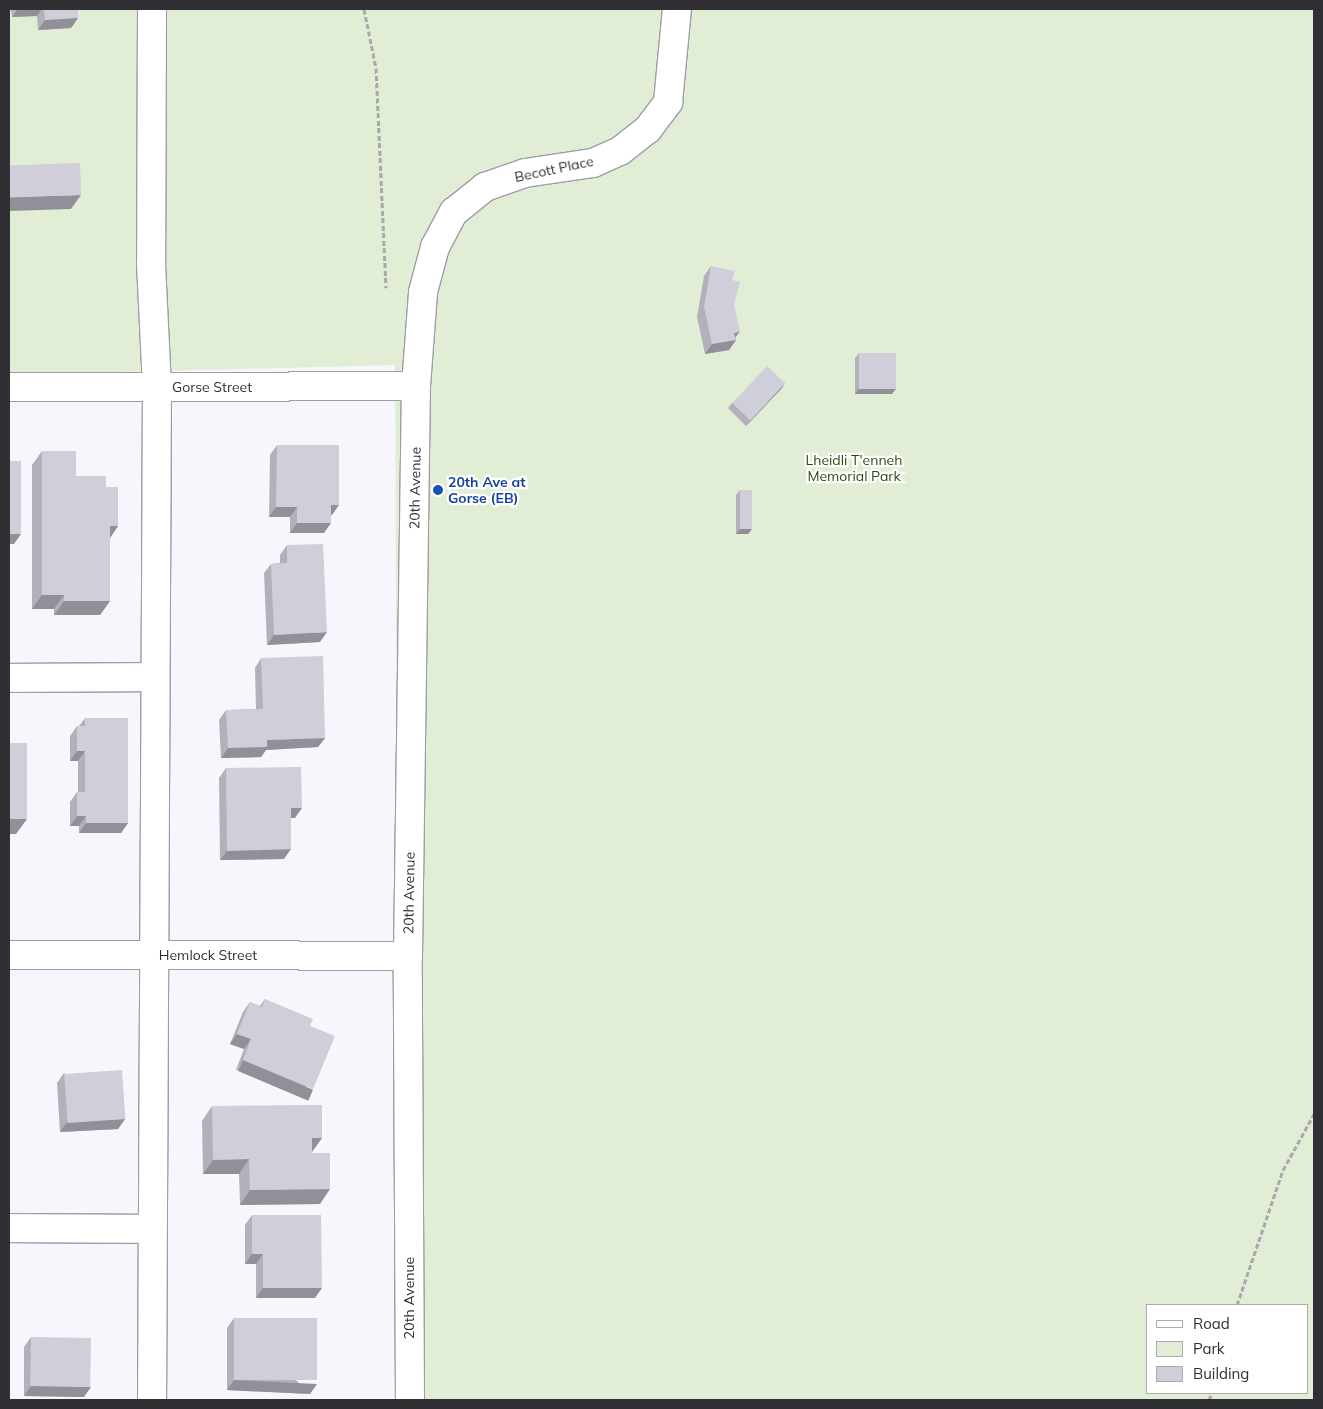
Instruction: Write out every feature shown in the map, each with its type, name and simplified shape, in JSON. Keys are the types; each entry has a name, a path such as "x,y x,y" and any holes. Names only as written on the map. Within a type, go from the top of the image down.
{"street":[{"path":"152,9 152,264 157,387 151,1229 152,1400"},
{"name":"Becott Place","path":"416,386 424,292 435,247 454,212 485,187 525,172 593,163 620,151 648,129 668,102 677,9"},
{"name":"Gorse Street","path":"9,387 416,386"},
{"name":"20th Avenue","path":"410,1400 408,956 416,386"},
{"path":"9,678 154,677"},
{"name":"Hemlock Street","path":"9,955 408,956"},
{"path":"9,1228 151,1229"}],"path":[{"path":"364,9 376,68 387,293"},
{"path":"1237,1304 1283,1170 1314,1114"}],"green space":[{"name":"Lheidli T'enneh Memorial Park","path":"9,9 1314,9 1314,1400 399,1400 395,365 9,375"}],"building":[{"path":"44,9 78,9 78,18 45,20"},
{"path":"80,163 81,195 10,197 9,165"},
{"path":"711,266 735,271 732,280 740,282 734,305 740,331 734,333 736,340 712,344 704,307"},
{"path":"859,353 896,353 896,389 859,389"},
{"path":"767,366 785,383 751,420 732,403"},
{"path":"277,445 339,445 339,505 331,505 331,523 297,523 297,507 276,507"},
{"path":"42,451 76,451 76,476 106,476 106,487 118,487 118,526 110,526 110,601 64,601 64,595 42,595"},
{"path":"9,461 21,461 21,534 9,534"},
{"path":"740,490 752,490 752,529 740,529"},
{"path":"323,544 327,632 274,635 271,564 287,563 287,545"},
{"path":"323,656 325,738 267,740 267,747 228,748 226,710 263,709 261,658"},
{"path":"85,718 128,718 128,823 86,823 86,816 77,816 77,792 85,792 85,751 77,751 77,726 85,726"},
{"path":"9,743 27,743 27,819 9,819"},
{"path":"301,767 302,808 291,808 291,849 227,851 226,768"},
{"path":"265,999 313,1019 310,1026 335,1036 313,1089 243,1060 251,1039 237,1034 250,1002 262,1007"},
{"path":"122,1070 125,1119 68,1123 64,1074"},
{"path":"322,1105 322,1138 312,1138 312,1153 330,1153 330,1189 250,1190 249,1159 213,1160 212,1106"},
{"path":"252,1215 321,1215 322,1288 263,1288 263,1254 252,1254"},
{"path":"234,1318 317,1318 317,1380 234,1380"},
{"path":"31,1337 91,1338 90,1387 30,1386"}],"place":[{"name":"20th Ave at Gorse (EB)","path":"438,490"}]}
